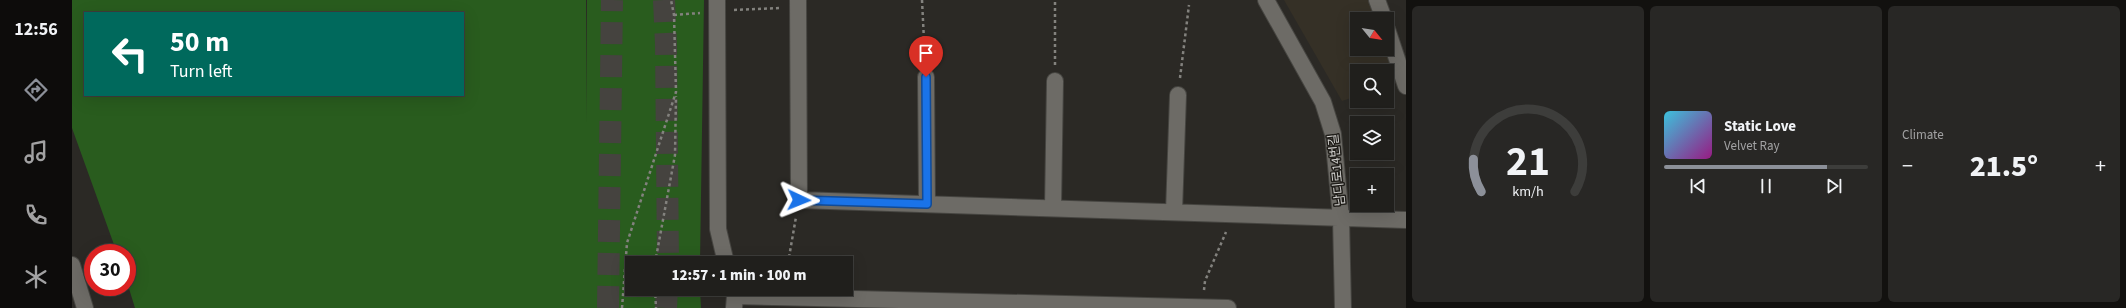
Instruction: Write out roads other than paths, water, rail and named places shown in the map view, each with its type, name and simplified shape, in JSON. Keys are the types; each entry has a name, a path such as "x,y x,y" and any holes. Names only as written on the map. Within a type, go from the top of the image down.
{"street":[{"path":"717,0 718,230 724,256"},
{"path":"798,0 799,200 1406,220"},
{"name":"남디로14번길","path":"1266,0 1323,102 1333,134 1341,218 1343,308"},
{"path":"1378,0 1382,12"},
{"path":"1394,50 1406,86"},
{"path":"926,77 927,204"},
{"path":"1053,208 1055,81"},
{"path":"1174,212 1178,95"},
{"path":"72,265 85,308"},
{"path":"734,298 1228,308"}],"tunnel":[{"path":"608,308 612,0"},
{"path":"664,0 666,44 668,256"},
{"path":"666,308 667,296"}]}
